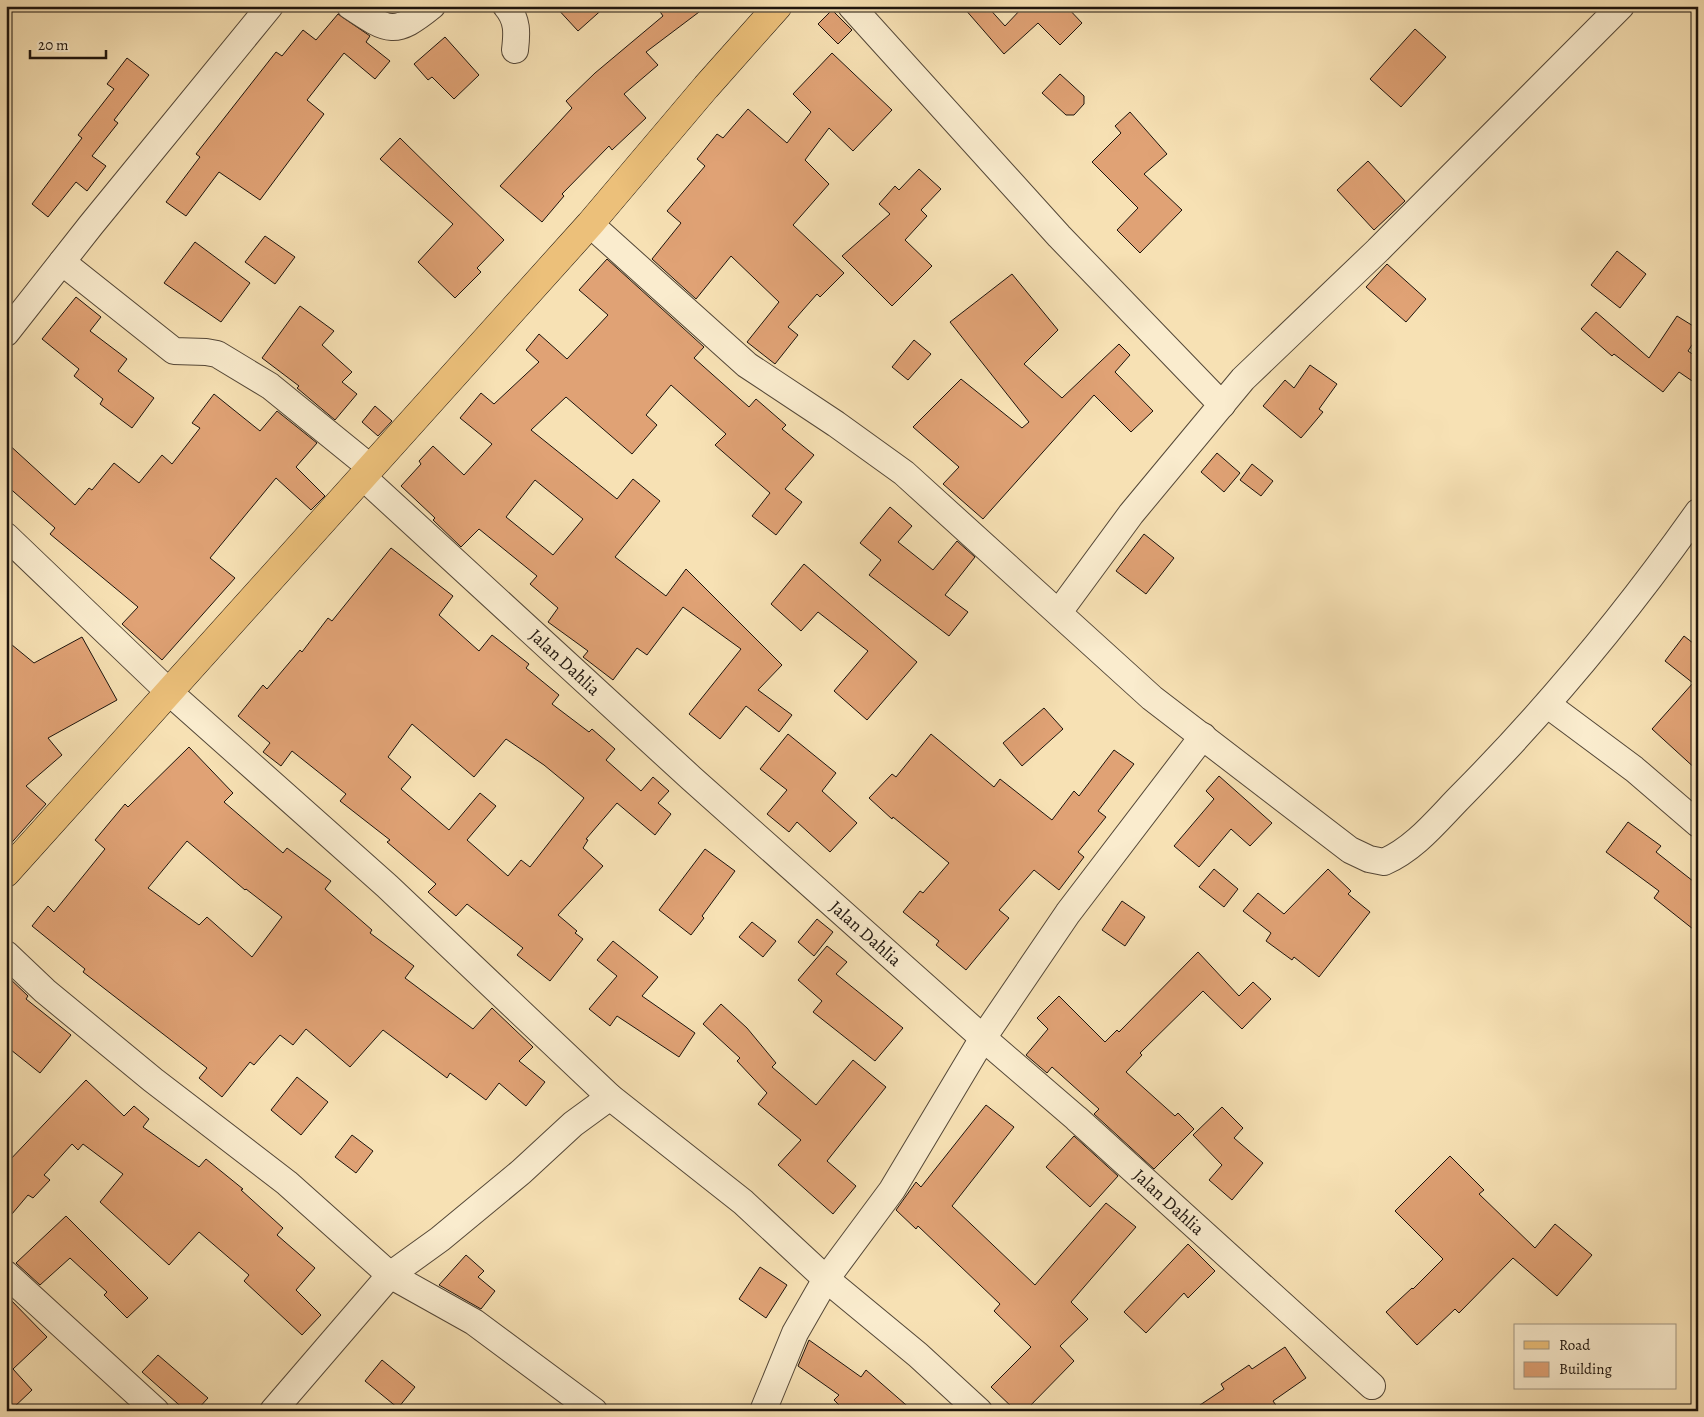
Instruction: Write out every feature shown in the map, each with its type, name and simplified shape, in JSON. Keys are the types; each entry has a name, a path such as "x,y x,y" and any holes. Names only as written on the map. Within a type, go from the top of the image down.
{"main road":[{"path":"6,873 590,224 706,87 778,6"}],"street":[{"path":"6,333 270,6"},
{"path":"350,6 380,24 398,28 414,21 432,6"},
{"path":"506,6 513,14 516,24 515,50"},
{"path":"850,6 1059,236 1222,405"},
{"path":"1059,612 1131,514 1243,379 1378,250 1621,6"},
{"path":"590,224 747,365 836,424 904,473 1152,698 1350,850 1368,859 1384,862 1402,853 1413,844 1548,705 1698,512"},
{"name":"Jalan Dahlia","path":"62,262 174,351 216,354 231,361 270,386 367,472 691,778 983,1038 1076,1118 1372,1386"},
{"path":"6,536 169,692 386,886 610,1097 743,1202 826,1279 918,1355 979,1411"},
{"path":"1548,705 1634,769 1698,824"},
{"path":"763,1411 795,1333 826,1279 892,1190 983,1038 1068,912 1203,736"},
{"path":"6,954 46,991 153,1080 287,1183 390,1274 474,1322 594,1411"},
{"path":"273,1411 390,1274 440,1239 521,1172 573,1124 610,1097"},
{"path":"6,1274 156,1411"}],"building":[{"path":"555,6 606,6 578,31"},
{"path":"656,6 707,6 646,52 658,65 624,94 646,118 612,150 609,146 562,194 564,196 542,222 500,186 572,108 566,101 595,73 663,16"},
{"path":"967,6 987,6 1005,26 1022,8 1020,6 1066,6 1082,23 1060,45 1038,23 1004,54 964,8"},
{"path":"832,10 852,30 838,44 818,24"},
{"path":"338,14 370,36 366,42 390,61 375,79 344,53 307,100 324,114 260,200 219,172 186,216 166,202 200,157 196,154 276,52 282,56 303,30 316,40"},
{"path":"1415,29 1446,57 1401,107 1370,79"},
{"path":"445,37 479,75 454,99 432,77 428,80 414,64"},
{"path":"832,53 892,110 853,151 829,128 805,160 829,184 793,225 844,273 820,297 817,294 788,327 798,335 775,364 747,342 779,302 731,256 696,299 652,259 681,223 667,211 705,166 697,159 717,134 723,138 748,109 787,143 811,112 793,94"},
{"path":"127,58 149,75 114,120 118,123 92,156 106,166 87,191 76,182 48,217 32,204 82,138 78,135 114,89 107,84"},
{"path":"1060,74 1084,96 1084,104 1074,115 1066,115 1042,93"},
{"path":"1130,112 1167,154 1144,174 1182,210 1140,253 1117,230 1138,208 1092,162 1121,133 1115,126"},
{"path":"400,138 504,240 477,268 481,272 455,298 418,262 453,224 380,159"},
{"path":"1368,161 1405,201 1374,230 1337,190"},
{"path":"919,169 941,189 921,210 927,216 905,240 932,266 892,306 842,256 890,214 879,204 895,186 899,190"},
{"path":"265,236 295,257 275,284 245,262"},
{"path":"195,242 250,283 221,322 164,283"},
{"path":"1617,251 1646,274 1620,308 1591,285"},
{"path":"607,259 704,347 694,358 749,407 756,399 786,425 782,429 814,455 785,489 802,502 776,535 752,516 770,493 715,445 726,434 671,385 646,415 657,425 632,454 566,397 531,430 617,499 633,479 660,501 615,557 666,596 686,569 782,665 758,690 792,715 779,732 746,706 720,739 689,714 741,649 683,607 647,655 637,648 613,680 583,657 588,651 548,622 558,608 530,584 537,576 479,529 461,547 433,520 435,518 401,486 421,464 419,461 433,446 464,475 492,444 460,418 481,393 494,404 539,362 526,350 539,334 567,359 608,315 579,290","holes":["535,480 583,519 553,555 506,517"]},
{"path":"1387,264 1426,299 1406,322 1366,287"},
{"path":"1012,274 1058,330 1024,364 1062,398 1119,344 1130,355 1115,372 1153,411 1131,432 1094,395 983,519 943,484 959,467 913,427 961,379 1022,428 1029,422 950,322"},
{"path":"76,297 101,317 90,331 127,359 118,371 154,398 132,428 100,404 103,399 74,376 79,369 42,339"},
{"path":"300,306 334,331 322,345 352,372 342,382 357,394 335,420 297,388 299,386 262,358"},
{"path":"1596,312 1649,358 1677,316 1698,329 1698,336 1688,351 1698,358 1698,385 1679,372 1663,392 1614,354 1612,356 1581,329"},
{"path":"914,340 931,354 908,380 892,367"},
{"path":"1310,365 1337,384 1319,409 1323,412 1301,438 1263,406 1285,380 1294,388"},
{"path":"214,394 260,431 277,411 317,443 296,467 325,496 311,510 276,478 210,558 235,578 162,660 122,624 138,607 50,534 55,528 6,485 6,442 75,505 89,488 92,490 114,463 139,483 162,455 172,464 200,428 192,423"},
{"path":"375,406 392,421 378,436 362,422"},
{"path":"1217,453 1240,473 1224,492 1201,472"},
{"path":"1252,464 1273,481 1261,496 1240,480"},
{"path":"890,507 912,526 898,542 933,570 957,541 975,557 945,595 968,612 949,636 869,575 881,560 860,543"},
{"path":"1144,534 1174,558 1146,594 1116,571"},
{"path":"391,548 453,596 439,615 479,651 492,635 529,664 526,668 559,695 552,704 589,732 592,729 615,749 606,760 641,791 653,777 669,791 658,803 671,814 655,835 617,803 586,839 588,840 583,848 603,866 558,915 577,931 575,933 583,939 550,981 517,955 523,948 467,904 456,916 428,892 436,884 387,842 390,840 340,801 346,794 292,751 281,766 263,752 270,743 238,716 263,685 267,689 300,650 302,652 328,618 332,621","holes":["412,724 474,777 506,739 544,765 584,798 530,867 521,860 508,876 467,840 496,806 480,793 449,830 401,789 411,777 388,757"]},
{"path":"804,564 917,662 867,720 834,691 868,651 818,612 801,631 771,604"},
{"path":"1684,636 1698,647 1698,771 1652,729 1693,683 1665,661"},
{"path":"82,637 117,700 48,738 62,755 26,786 46,804 6,849 6,640 34,663"},
{"path":"1044,708 1063,729 1022,766 1003,743"},
{"path":"788,734 836,773 822,791 857,823 830,852 797,822 789,832 767,814 787,790 760,769"},
{"path":"931,734 994,787 1000,779 1052,820 1074,791 1079,796 1114,750 1134,764 1098,811 1106,817 1078,852 1084,857 1059,890 1034,870 999,910 1009,918 966,970 936,945 939,941 903,912 920,891 923,893 949,863 893,817 892,819 869,798 892,774 896,777"},
{"path":"189,747 233,793 224,802 283,853 287,848 331,881 325,889 372,930 370,933 414,966 405,978 473,1029 492,1008 533,1047 519,1061 545,1082 526,1106 499,1083 486,1100 450,1073 447,1078 383,1030 350,1067 306,1029 293,1045 280,1035 254,1065 250,1062 222,1097 199,1078 207,1068 83,972 85,969 32,926 48,906 54,912 105,849 95,840 125,804 128,807","holes":["187,841 245,890 282,917 252,957 207,917 199,925 148,888"]},
{"path":"1219,776 1272,823 1250,846 1231,829 1199,867 1174,846 1214,799 1206,791"},
{"path":"1628,822 1661,846 1656,852 1698,885 1698,933 1654,898 1659,891 1606,852"},
{"path":"705,849 735,871 702,916 704,918 691,935 659,910"},
{"path":"1214,869 1238,889 1224,907 1199,887"},
{"path":"1328,869 1351,891 1348,894 1370,912 1319,977 1294,957 1292,960 1266,941 1271,933 1243,911 1258,893 1284,914"},
{"path":"1122,901 1145,917 1125,946 1102,930"},
{"path":"817,919 833,932 814,956 798,942"},
{"path":"752,922 776,941 763,957 739,937"},
{"path":"613,941 658,977 642,996 695,1033 679,1057 617,1016 610,1026 589,1009 617,976 597,960"},
{"path":"827,946 847,962 836,974 903,1028 875,1061 813,1012 822,1001 798,980"},
{"path":"1198,952 1239,996 1253,982 1271,999 1242,1029 1203,991 1140,1053 1142,1055 1126,1072 1175,1116 1178,1113 1194,1129 1154,1169 1094,1114 1099,1109 1052,1067 1047,1073 1026,1055 1048,1029 1037,1018 1059,996 1105,1042 1117,1030 1119,1032"},
{"path":"6,975 28,996 26,999 71,1035 40,1073 6,1046"},
{"path":"721,1004 747,1028 776,1063 772,1067 816,1105 853,1060 886,1087 827,1161 856,1186 833,1214 778,1165 801,1140 758,1104 767,1093 737,1061 740,1058 703,1024"},
{"path":"297,1077 328,1102 301,1135 271,1110"},
{"path":"86,1080 124,1116 134,1106 149,1119 143,1127 199,1167 206,1159 243,1189 241,1190 283,1228 277,1235 315,1268 296,1290 321,1315 302,1335 244,1281 249,1275 199,1232 169,1265 100,1202 123,1174 83,1144 78,1150 72,1144 44,1175 50,1180 33,1198 28,1195 6,1221 6,1164"},
{"path":"986,1105 1014,1127 952,1206 1035,1285 1106,1203 1136,1227 1071,1302 1088,1319 1060,1346 1074,1361 1025,1411 1016,1411 991,1387 1031,1347 994,1311 1000,1304 918,1226 916,1229 896,1210 916,1182 921,1187"},
{"path":"1222,1107 1243,1128 1234,1138 1263,1163 1232,1200 1209,1180 1222,1165 1193,1135"},
{"path":"352,1135 373,1151 356,1173 335,1157"},
{"path":"1074,1136 1118,1176 1090,1207 1046,1167"},
{"path":"1450,1156 1484,1190 1479,1194 1535,1248 1555,1224 1592,1255 1557,1296 1513,1258 1459,1313 1455,1309 1417,1345 1386,1312 1413,1289 1443,1259 1395,1211"},
{"path":"66,1216 148,1298 127,1318 104,1295 107,1292 70,1258 40,1285 16,1263"},
{"path":"1188,1244 1215,1271 1188,1298 1184,1293 1146,1333 1124,1312"},
{"path":"466,1255 484,1271 478,1277 495,1291 481,1309 439,1285"},
{"path":"760,1267 787,1285 766,1318 739,1299"},
{"path":"6,1295 47,1337 13,1369 32,1390 10,1411 6,1411"},
{"path":"809,1340 861,1377 866,1370 913,1411 845,1411 834,1400 839,1395 798,1366"},
{"path":"1285,1347 1306,1378 1273,1401 1280,1411 1191,1411 1224,1389 1221,1384 1249,1365 1252,1369"},
{"path":"158,1355 208,1398 196,1411 186,1411 142,1372"},
{"path":"382,1360 415,1387 398,1408 365,1381"}]}
